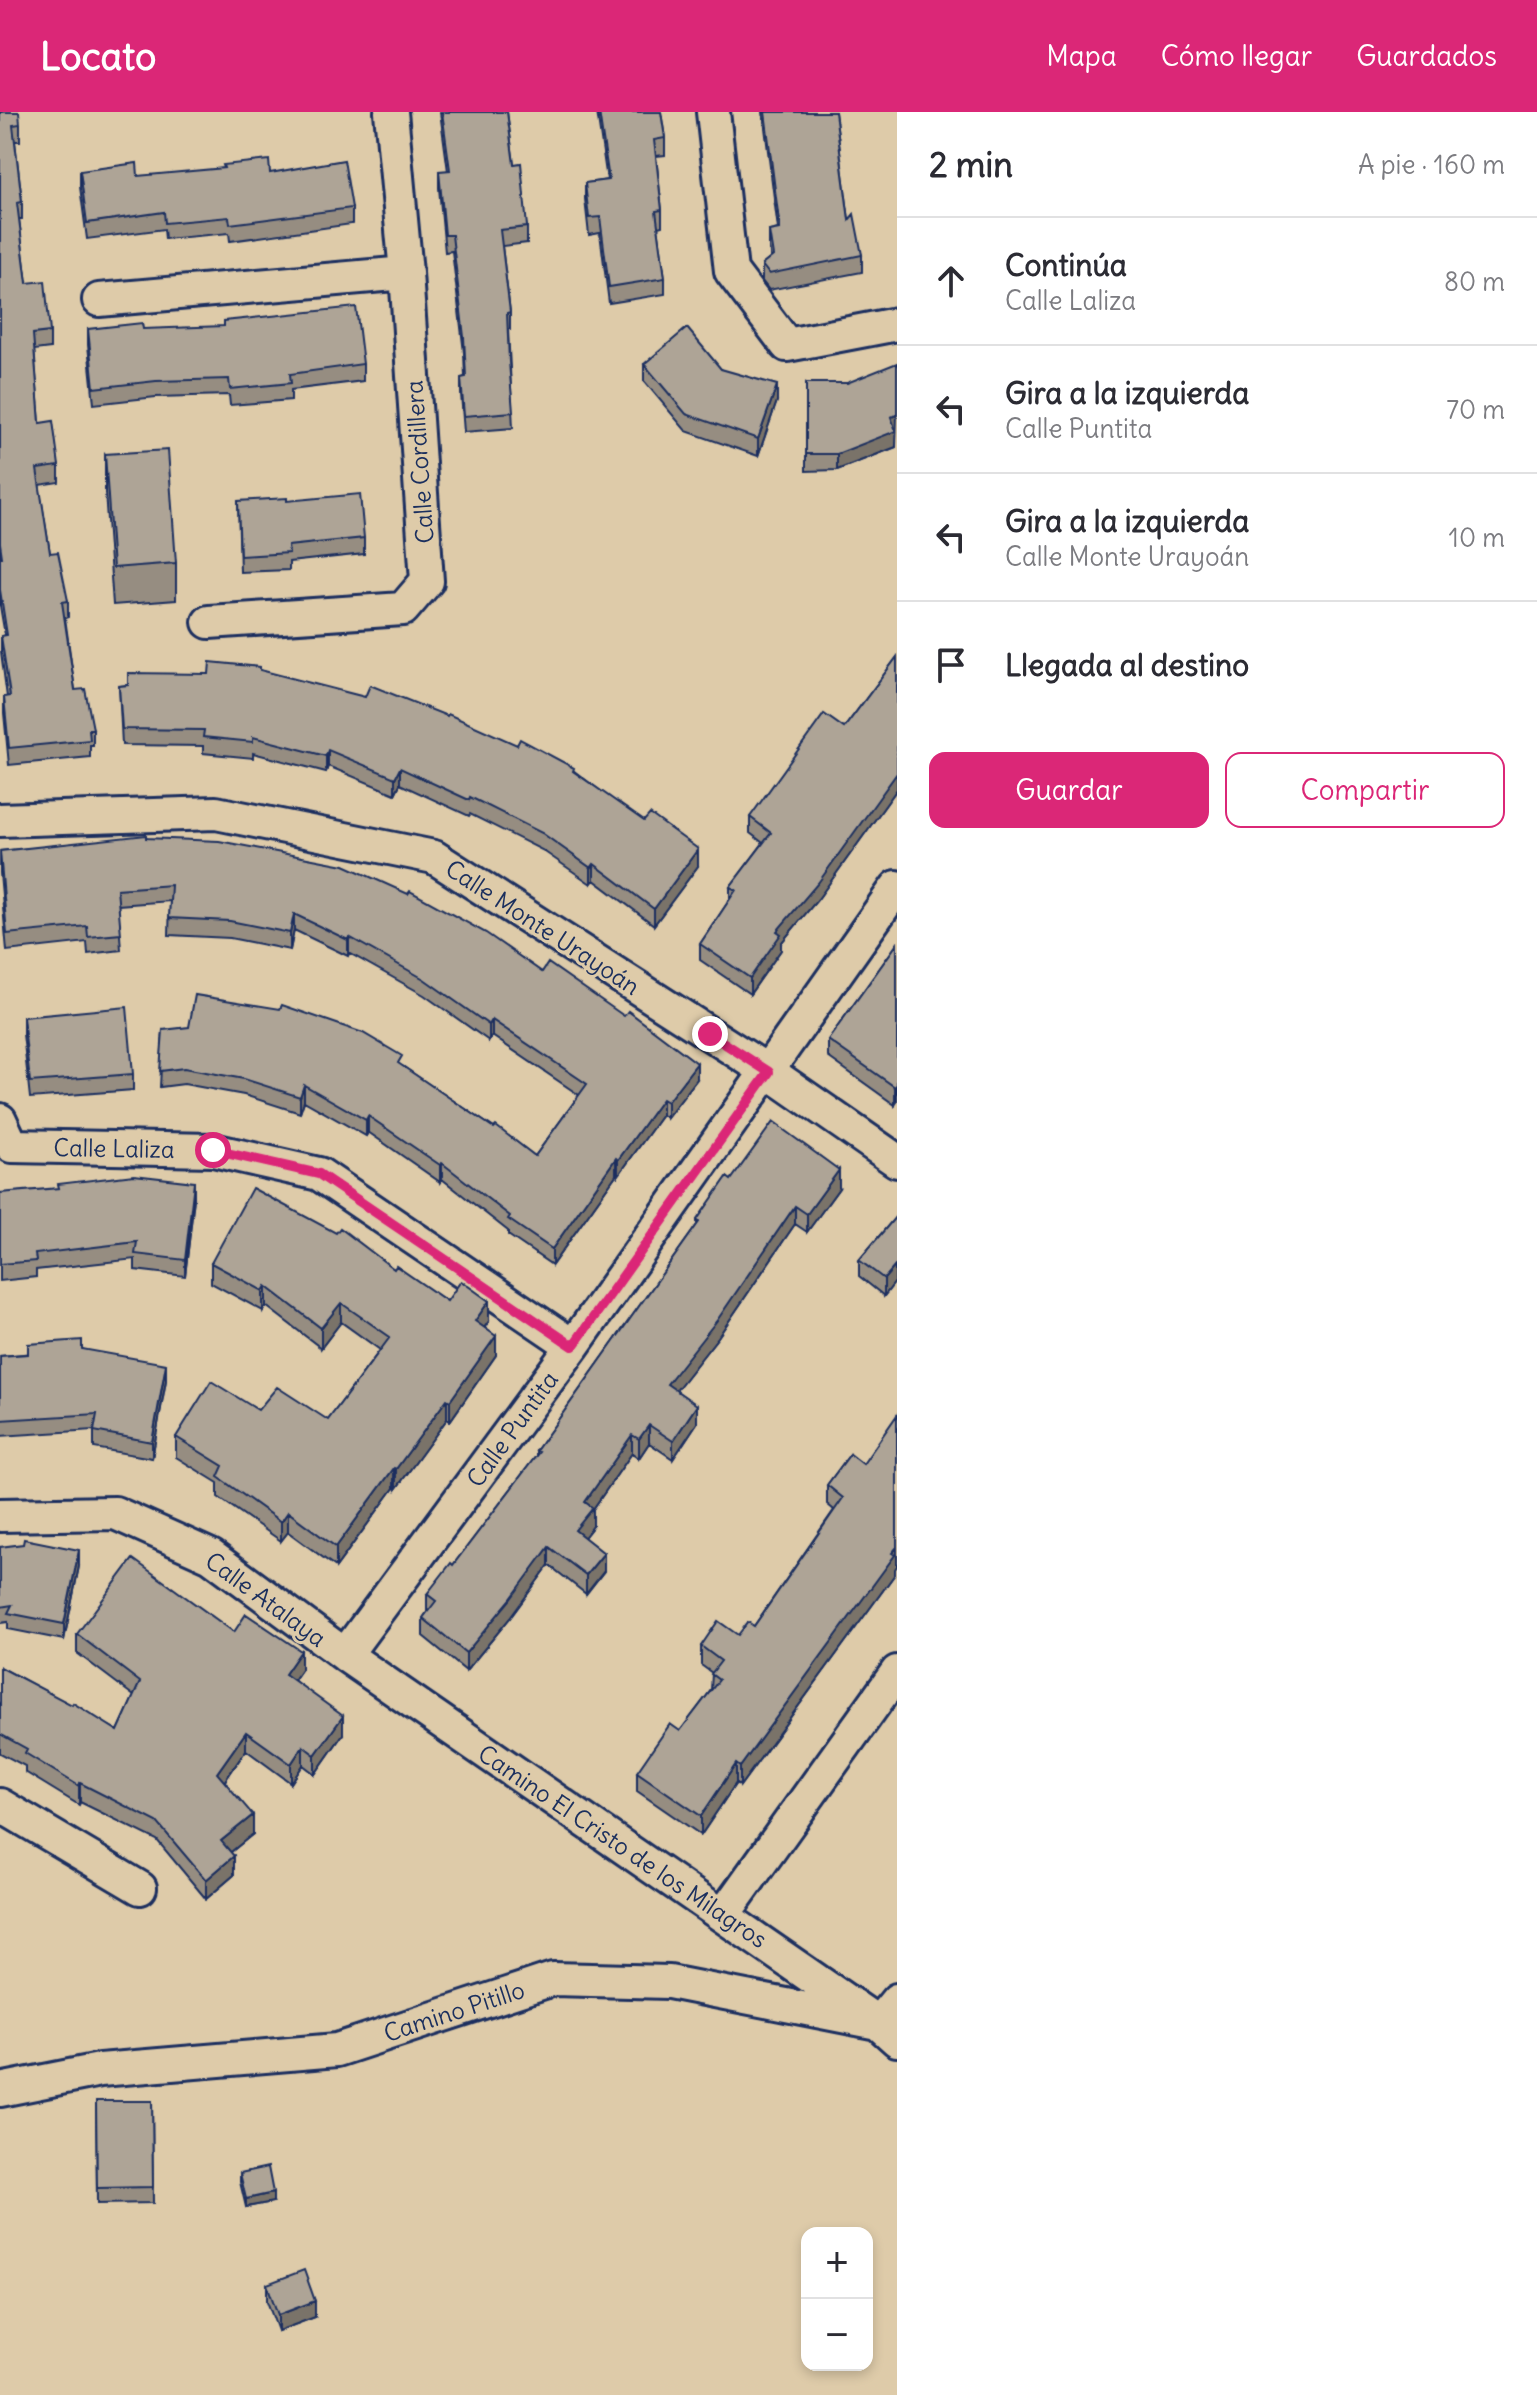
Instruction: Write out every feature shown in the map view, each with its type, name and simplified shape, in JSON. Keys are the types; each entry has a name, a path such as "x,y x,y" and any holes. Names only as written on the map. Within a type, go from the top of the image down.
{"street":[{"name":"Calle Cordillera","path":"209,622 403,609 427,581 406,273 391,112"},
{"path":"713,112 731,271 787,345 897,324"},
{"path":"99,300 406,273"},
{"name":"Calle Monte Urayoán","path":"0,820 216,813 434,857 769,1072 897,1161"},
{"name":"Calle Puntita","path":"345,1655 573,1346 897,887"},
{"name":"Calle Laliza","path":"0,1120 12,1146 213,1150 319,1174 573,1346"},
{"name":"Calle Atalaya","path":"0,1515 115,1513 211,1556 345,1655"},
{"name":"Camino El Cristo de los Milagros","path":"345,1655 724,1914 891,2021"},
{"path":"724,1914 897,1672"},
{"path":"0,1805 140,1888"},
{"name":"Camino Pitillo","path":"0,2090 100,2070 337,2050 553,1979 669,1982 891,2021"}],"building":[{"path":"0,112 19,112 20,124 13,125 22,202 17,203 27,283 45,281 50,332 33,334 40,423 53,421 59,466 37,469 50,553 58,552 68,601 62,602 75,690 85,689 93,729 89,729 90,740 9,748 4,697 10,696 1,636 7,635 0,590"},
{"path":"442,112 507,112 514,164 521,163 527,227 500,230 510,312 507,313 513,412 464,416 461,378 466,377 464,337 452,235 445,235 439,171 450,170"},
{"path":"599,112 661,112 665,138 654,140 662,210 656,211 665,278 609,287 600,217 589,218 585,183 609,180"},
{"path":"765,112 835,112 849,220 854,214 862,255 769,274 762,265 773,256 769,231 780,229"},
{"path":"269,160 270,173 344,160 352,208 230,224 229,217 165,223 164,212 87,223 80,171 137,163 138,176 224,168 223,165"},
{"path":"356,307 363,364 290,374 291,383 230,389 229,379 156,381 94,388 88,329 142,323 143,329 224,326 224,321"},
{"path":"687,328 721,369 777,385 758,439 686,414 644,364"},
{"path":"897,363 897,415 891,417 896,431 837,454 806,454 806,383 847,383"},
{"path":"168,450 176,563 113,568 105,454"},
{"path":"360,494 364,538 288,546 289,553 240,556 238,501 287,498 287,501"},
{"path":"897,657 897,773 818,883 777,931 781,934 750,978 700,944 736,890 730,887 771,833 750,817 824,714 844,728"},
{"path":"210,662 260,667 260,670 365,697 370,685 448,714 517,745 520,739 574,768 573,771 644,821 650,814 698,849 654,909 594,864 591,868 542,833 470,797 469,800 400,768 395,778 328,750 326,756 253,737 253,742 203,737 204,730 122,729 119,686 128,685 128,673 209,674"},
{"path":"146,835 146,838 219,841 344,865 408,894 410,891 486,933 542,972 548,963 624,1016 628,1011 697,1063 667,1102 662,1099 618,1160 616,1158 552,1249 508,1219 510,1216 442,1163 440,1165 368,1116 366,1120 304,1085 300,1097 244,1079 184,1068 160,1071 163,1030 189,1027 195,995 280,1009 282,1005 363,1033 402,1056 398,1063 494,1128 496,1126 535,1156 587,1084 492,1020 489,1025 424,979 349,937 348,940 294,914 290,933 230,921 169,918 171,885 117,889 121,934 88,937 87,926 7,934 0,851"},
{"path":"897,944 897,1084 895,1087 828,1040"},
{"path":"127,1007 133,1074 30,1082 23,1017"},
{"path":"773,1122 839,1170 807,1214 795,1206 718,1319 667,1384 697,1405 673,1441 649,1425 639,1439 632,1435 585,1502 593,1508 575,1530 604,1553 586,1575 549,1547 466,1653 423,1618 436,1601 427,1594 451,1563 453,1565 539,1452 536,1451 699,1222 697,1220 727,1177 731,1180"},
{"path":"134,1175 194,1182 185,1260 135,1254 137,1242 35,1254 36,1261 0,1264 0,1193 59,1188 58,1184"},
{"path":"252,1188 336,1233 340,1228 394,1269 396,1266 447,1301 461,1281 489,1301 475,1321 496,1336 450,1401 447,1399 336,1547 288,1512 281,1522 218,1477 223,1466 176,1437 211,1381 258,1410 277,1387 328,1420 390,1337 341,1303 321,1328 266,1286 263,1291 211,1263"},
{"path":"897,1215 897,1267 884,1279 859,1260"},
{"path":"82,1340 82,1349 166,1364 152,1442 94,1431 97,1414 0,1420 0,1356 28,1354 28,1344"},
{"path":"897,1415 897,1547 892,1553 895,1555 740,1767 736,1764 701,1816 637,1772 670,1724 680,1731 719,1680 711,1674 721,1661 701,1646 718,1621 738,1635 748,1622 754,1626 843,1498 827,1485 850,1454 863,1464"},
{"path":"24,1539 79,1550 64,1624 8,1613 12,1605 0,1607 0,1547 23,1544"},
{"path":"133,1559 234,1632 246,1614 301,1651 285,1674 343,1716 315,1755 303,1746 291,1764 246,1732 217,1773 253,1815 221,1841 234,1856 206,1880 157,1822 80,1783 79,1786 0,1734 0,1667 73,1703 118,1731 140,1682 77,1634"},
{"path":"96,2101 152,2101 153,2187 97,2188"},
{"path":"268,2167 273,2193 246,2199 240,2173"},
{"path":"304,2270 315,2301 278,2315 267,2284"}],"route":[{"path":"213,1150 319,1174 573,1346 769,1072 710,1034"}]}
